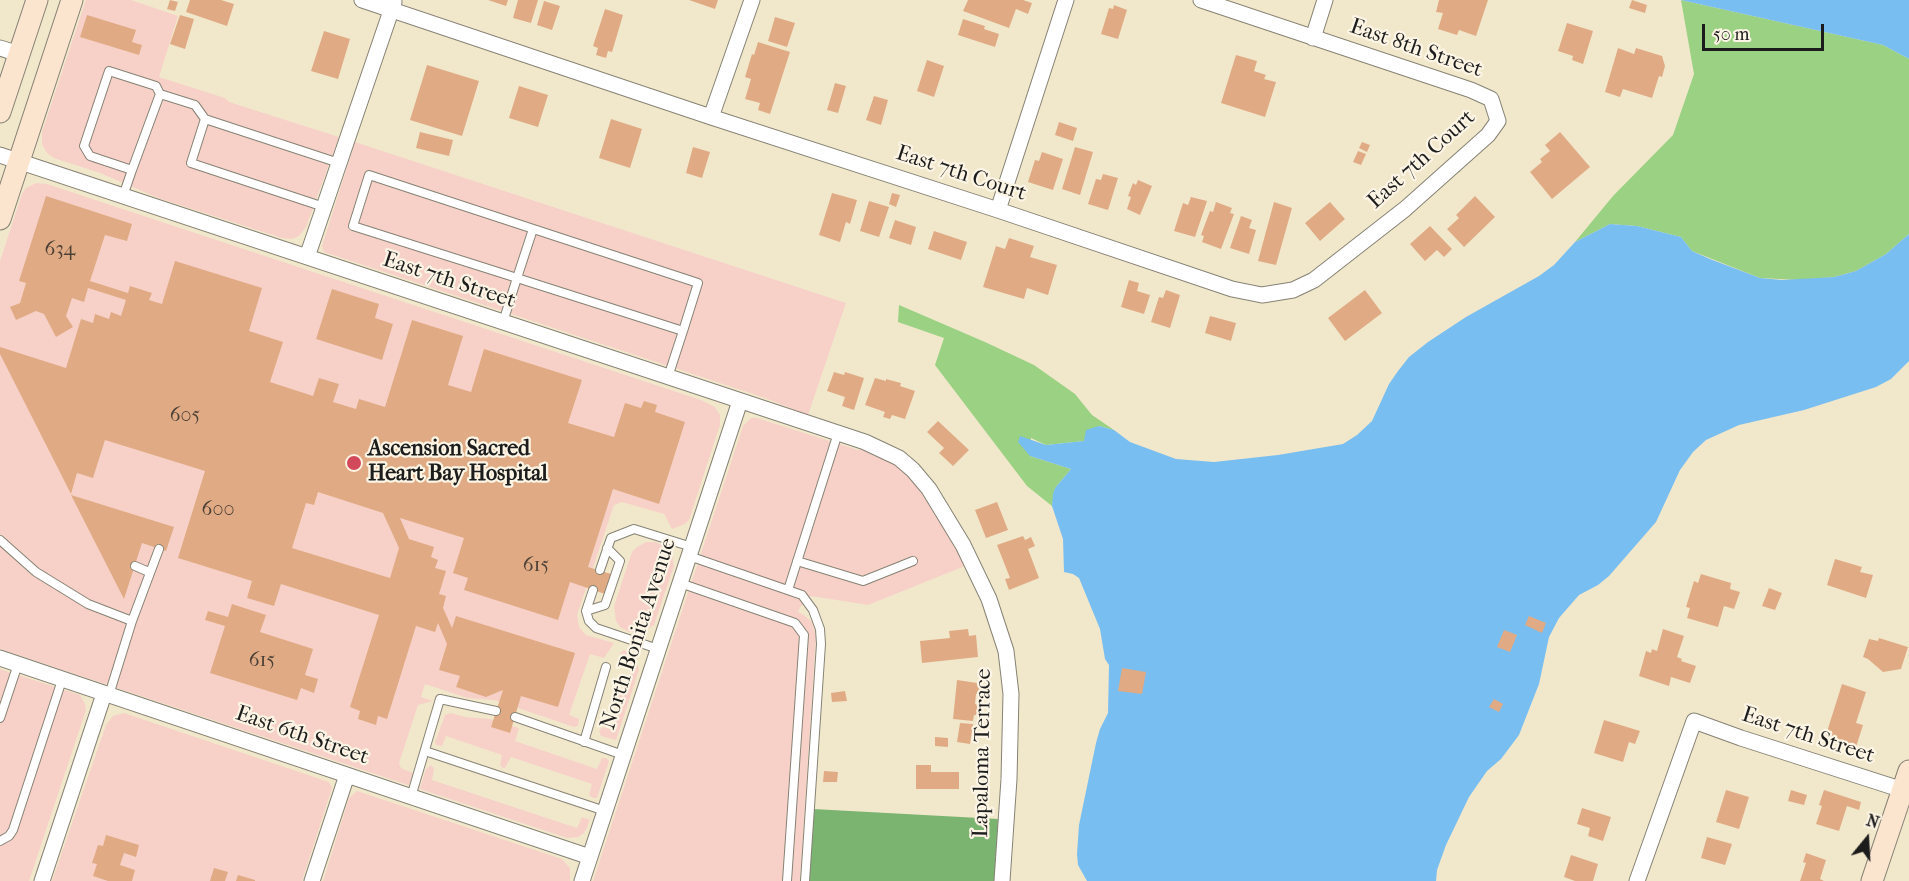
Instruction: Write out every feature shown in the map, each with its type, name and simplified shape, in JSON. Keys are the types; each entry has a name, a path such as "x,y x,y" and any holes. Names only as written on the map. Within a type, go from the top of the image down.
{"main road":[{"path":"0,112 9,51 37,0"},
{"path":"0,219 10,158 72,1"},
{"path":"1872,881 1907,785"}],"street":[{"name":"East 7th Court","path":"362,0 393,5 711,117 998,210 1232,290 1262,294 1293,290 1314,280 1405,208 1488,135 1498,121"},
{"path":"711,117 752,0"},
{"path":"998,210 1066,0"},
{"name":"East 8th Street","path":"1201,0 1471,90 1491,99 1498,121"},
{"path":"1313,38 1325,0"},
{"path":"307,257 393,5"},
{"name":"East 7th Street","path":"10,158 883,449"},
{"name":"North Bonita Avenue","path":"582,881 740,401"},
{"name":"Lapaloma Terrace","path":"883,449 899,458 913,470 934,498 977,572 1003,639 1011,694 1009,779 1002,881"},
{"name":"East 6th Street","path":"0,658 590,857"},
{"path":"42,881 107,694"},
{"name":"East 7th Street","path":"1637,881 1694,721 1752,742 1907,785"},
{"path":"312,881 347,775"}],"lane":[{"path":"132,170 90,156 84,146 109,71 156,86 160,94 195,105 205,119 339,163"},
{"path":"123,196 160,94"},
{"path":"205,119 191,163 324,207"},
{"path":"668,377 683,331 698,283 369,175 353,226 683,331"},
{"path":"503,322 533,229"},
{"path":"788,590 838,433"},
{"path":"600,570 611,538 634,529 736,573 802,595 813,610 820,629 822,644 805,881"},
{"path":"0,540 36,572 88,604 132,621"},
{"path":"586,612 605,605 620,561 607,548"},
{"path":"107,694 159,549"},
{"path":"797,561 863,581 913,561"},
{"path":"135,566 149,572"},
{"path":"680,584 795,623 804,635 787,881"},
{"path":"593,590 586,612 596,628 658,649"},
{"path":"0,718 18,664"},
{"path":"584,742 606,667"},
{"path":"0,841 9,836 13,830 63,680"},
{"path":"411,797 440,699 496,711"},
{"path":"515,717 623,755"},
{"path":"424,751 605,811"}],"shaded area":[{"path":"86,0 131,0 178,16 159,77 339,137 306,227 299,236 292,239 282,238 158,198 100,173 54,158 47,153 42,144 42,132"},
{"path":"355,142 846,303 808,415 765,398 324,252 322,246"},
{"name":"Ascension Sacred Heart Bay Hospital","path":"36,183 47,184 701,400 715,407 720,415 720,425 689,520 685,524 672,529 664,514 622,502 614,505 577,615 579,627 586,635 614,643 604,658 590,654 569,715 579,719 578,726 574,727 494,700 467,698 425,684 421,697 433,701 418,705 399,763 401,768 413,773 409,785 420,788 426,769 431,765 434,769 432,780 577,828 582,817 590,820 584,833 578,837 567,838 0,649 0,261 22,194 26,188"},
{"path":"751,418 861,449 893,462 913,481 936,514 965,566 868,605 811,596 800,607 798,612 812,622 816,636 800,881 593,881 743,426"},
{"path":"646,542 656,542 666,547 672,555 674,566 654,625 643,632 629,632 620,627 616,621 614,606 632,552"},
{"path":"624,650 635,657 639,670 616,740 601,736 599,731 603,727 613,730 621,705 613,702 616,693 624,696 633,668 621,664 620,653"},
{"path":"0,669 80,695 86,710 29,881 0,881"},
{"path":"124,713 329,782 332,788 302,881 52,881 106,725 113,716"},
{"path":"451,713 465,717 490,719 519,728 515,741 597,769 602,758 609,761 613,749 597,798 589,795 592,784 511,757 503,768 500,765 502,755 446,736 442,746 436,745 435,742 445,715"},
{"path":"357,791 562,859 570,868 570,881 323,881 349,798"}],"green space":[{"path":"1681,0 1883,45 1909,59 1909,234 1886,254 1856,271 1834,277 1798,280 1760,278 1692,251 1681,237 1637,226 1610,224 1575,242 1613,196 1673,135 1694,74"},
{"path":"899,305 1034,365 1075,394 1092,415 1114,430 1099,426 1084,441 1046,445 1031,438 1030,456 1071,469 1055,488 1052,506 1027,486 935,365 944,338 898,322"},
{"path":"813,809 998,819 995,881 809,881"}],"water":[{"path":"1681,0 1909,0 1909,59 1883,45"},
{"path":"1610,224 1637,226 1681,237 1692,251 1710,259 1760,278 1782,280 1834,277 1856,271 1886,254 1909,234 1909,361 1891,379 1876,387 1804,410 1739,425 1706,440 1693,452 1680,470 1656,522 1609,576 1579,595 1559,618 1549,637 1539,684 1519,735 1501,759 1487,771 1469,797 1446,845 1437,870 1436,881 1087,881 1078,865 1079,825 1096,743 1108,713 1109,665 1105,659 1100,629 1079,578 1064,572 1063,539 1052,506 1055,488 1071,469 1030,456 1018,442 1020,436 1046,445 1084,441 1086,430 1099,426 1114,430 1130,442 1176,459 1214,462 1278,455 1343,444 1372,421 1389,384 1409,357 1466,317 1539,276 1554,265 1575,242"}],"building":[{"path":"170,0 178,2 175,11 167,9"},
{"path":"190,0 221,0 234,4 227,26 186,12"},
{"path":"488,0 508,0 506,6"},
{"path":"518,0 538,0 531,23 513,18"},
{"path":"689,0 718,0 715,9"},
{"path":"968,0 1023,0 1032,3 1028,14 1016,9 1009,28 963,11"},
{"path":"1439,0 1488,0 1476,36 1459,30 1457,35 1438,29 1443,13 1436,12"},
{"path":"1632,0 1647,5 1645,13 1629,8"},
{"path":"544,1 560,6 552,30 537,25"},
{"path":"1114,5 1127,10 1118,39 1101,34 1109,8 1113,9"},
{"path":"605,9 623,15 612,52 608,51 606,58 596,55 598,48 593,46"},
{"path":"87,15 136,30 132,42 142,45 139,55 80,37"},
{"path":"180,15 194,19 185,49 170,44"},
{"path":"775,17 795,23 787,47 768,41"},
{"path":"963,19 985,26 984,29 999,34 995,47 958,35"},
{"path":"1567,23 1593,31 1583,64 1572,60 1573,56 1558,51"},
{"path":"324,31 350,39 338,79 311,71"},
{"path":"758,42 790,52 770,114 758,110 760,103 745,99 751,79 745,77"},
{"path":"1618,48 1634,54 1636,48 1662,56 1665,66 1652,98 1623,89 1620,97 1605,92"},
{"path":"1236,55 1257,61 1254,71 1266,75 1264,79 1276,82 1265,117 1221,103"},
{"path":"927,60 944,66 934,97 917,91"},
{"path":"427,65 479,81 462,136 410,120"},
{"path":"835,83 846,86 838,113 827,110"},
{"path":"519,86 548,95 538,127 509,118"},
{"path":"874,96 888,100 881,125 866,120"},
{"path":"611,119 642,129 630,168 599,158"},
{"path":"1059,122 1077,128 1073,141 1055,135"},
{"path":"420,132 453,140 449,156 416,148"},
{"path":"1560,132 1590,167 1552,199 1530,172 1550,151 1545,145"},
{"path":"1362,142 1370,145 1367,152 1359,148"},
{"path":"693,147 710,152 702,178 686,173"},
{"path":"1075,147 1093,152 1080,195 1062,189"},
{"path":"1358,151 1366,154 1361,165 1353,162"},
{"path":"1042,152 1063,159 1053,190 1028,182 1035,160 1039,161"},
{"path":"1103,174 1118,178 1108,210 1088,204 1096,179 1101,180"},
{"path":"1138,180 1152,186 1140,215 1127,209 1131,197 1128,196 1133,183 1136,185"},
{"path":"832,193 857,200 850,224 846,222 840,242 819,235"},
{"path":"892,193 900,195 896,207 889,204"},
{"name":"Ascension Sacred Heart Bay Hospital","path":"46,196 132,224 127,241 105,235 90,281 128,293 130,286 152,293 149,300 162,304 175,261 262,288 249,331 283,342 270,382 313,396 319,378 339,384 333,402 356,409 359,399 385,407 412,320 463,336 448,385 471,392 484,349 582,380 568,423 614,437 625,403 641,408 644,401 657,405 655,412 685,422 659,504 613,489 588,567 611,574 605,594 570,582 558,620 464,590 468,578 453,573 464,538 400,518 409,539 434,547 431,557 438,560 435,568 446,571 439,594 446,596 443,608 452,628 456,616 575,653 558,707 521,696 510,733 491,727 503,690 486,697 456,687 460,676 439,670 447,644 438,623 435,632 416,626 387,719 378,716 376,725 358,719 360,711 350,707 379,615 281,584 274,606 247,598 252,581 178,558 205,471 105,440 93,478 77,473 71,494 0,354 0,347 66,368 81,319 93,323 95,314 109,319 111,312 121,316 126,300 88,288 84,302 72,298 66,316 73,327 56,337 44,314 36,311 16,320 10,307 20,303 26,283 19,281","holes":["318,492 383,513 399,548 390,578 292,548 306,503 314,505"]},
{"path":"1475,196 1495,217 1464,247 1447,229 1459,218 1456,215"},
{"path":"1191,197 1207,201 1195,237 1174,231 1183,203 1188,205"},
{"path":"869,201 889,207 879,237 860,231"},
{"path":"1216,202 1232,208 1230,213 1234,214 1221,249 1202,242 1204,236 1201,235"},
{"path":"1274,202 1292,208 1276,265 1258,261"},
{"path":"1330,202 1345,219 1320,241 1305,223"},
{"path":"1241,216 1252,220 1249,228 1256,230 1249,254 1230,248"},
{"path":"895,220 916,227 911,245 889,238"},
{"path":"1430,226 1452,249 1444,257 1437,250 1425,261 1410,244"},
{"path":"934,231 967,242 961,260 928,249"},
{"path":"1009,238 1034,246 1030,257 1057,265 1048,295 1027,288 1024,299 983,287 996,246 1005,249"},
{"path":"1129,280 1139,283 1137,291 1150,295 1144,314 1121,307"},
{"path":"332,289 379,304 375,318 393,324 382,360 316,339"},
{"path":"1166,290 1180,295 1170,328 1151,322 1159,297 1163,298"},
{"path":"1365,290 1382,313 1345,341 1328,318"},
{"path":"1210,316 1236,323 1231,341 1205,333"},
{"path":"834,372 844,375 845,372 864,378 854,410 842,406 845,397 827,391"},
{"path":"875,378 901,383 900,386 915,391 905,419 892,415 890,419 883,417 885,412 865,405"},
{"path":"938,421 969,450 953,466 939,453 944,448 927,432"},
{"path":"71,495 174,527 166,551 142,543 124,599"},
{"path":"997,502 1008,530 986,538 975,510"},
{"path":"1023,536 1025,540 1031,537 1035,546 1028,549 1039,578 1009,590 1005,579 1010,578 997,545"},
{"path":"1835,559 1862,567 1860,572 1873,575 1866,598 1827,585"},
{"path":"1701,574 1731,583 1730,589 1740,592 1734,609 1724,606 1718,627 1687,618 1690,608 1686,607 1694,581 1698,583"},
{"path":"1769,588 1782,593 1775,610 1762,606"},
{"path":"232,604 266,615 260,632 313,649 305,675 318,679 314,693 301,688 297,700 210,673 225,626 205,620 208,611 228,617"},
{"path":"1529,616 1546,623 1542,633 1525,625"},
{"path":"968,629 969,636 976,635 978,657 922,663 920,641 950,638 949,631"},
{"path":"1663,629 1684,636 1677,657 1682,659 1681,661 1696,666 1690,683 1671,677 1669,686 1639,676 1646,651 1651,653 1652,649 1657,651"},
{"path":"1504,630 1517,635 1510,652 1497,647"},
{"path":"1879,638 1908,647 1901,669 1883,672 1863,657 1869,639 1878,641"},
{"path":"1122,668 1146,672 1142,694 1118,691"},
{"path":"957,680 983,686 982,694 976,694 975,704 979,705 978,715 974,715 973,721 953,719"},
{"path":"1842,684 1866,692 1856,723 1863,725 1856,747 1825,738"},
{"path":"845,691 847,701 832,702 831,693"},
{"path":"1494,699 1503,704 1499,712 1489,707"},
{"path":"1604,720 1640,731 1635,744 1629,742 1623,762 1594,753"},
{"path":"960,723 973,724 970,744 957,742"},
{"path":"935,737 948,738 948,747 935,746"},
{"path":"916,765 931,765 931,772 959,772 959,789 916,789"},
{"path":"824,771 838,772 837,782 823,782"},
{"path":"1726,790 1749,797 1739,829 1716,822"},
{"path":"1791,790 1807,795 1804,805 1788,801"},
{"path":"1824,790 1861,802 1859,810 1847,806 1839,831 1816,824"},
{"path":"1582,808 1611,817 1603,841 1588,836 1590,828 1577,824"},
{"path":"106,835 139,845 136,857 124,853 120,865 135,870 132,881 108,881 93,876 97,864 92,863 98,845 103,846"},
{"path":"1707,837 1732,844 1725,865 1701,858"},
{"path":"1806,853 1826,860 1820,879 1824,881 1800,881 1806,863 1803,862"},
{"path":"1571,855 1598,864 1593,881 1575,881 1564,877"},
{"path":"214,868 228,872 225,881 210,881"},
{"path":"238,875 255,880 255,881 236,881"}],"place":[{"name":"Ascension Sacred Heart Bay Hospital","path":"354,463"}]}
